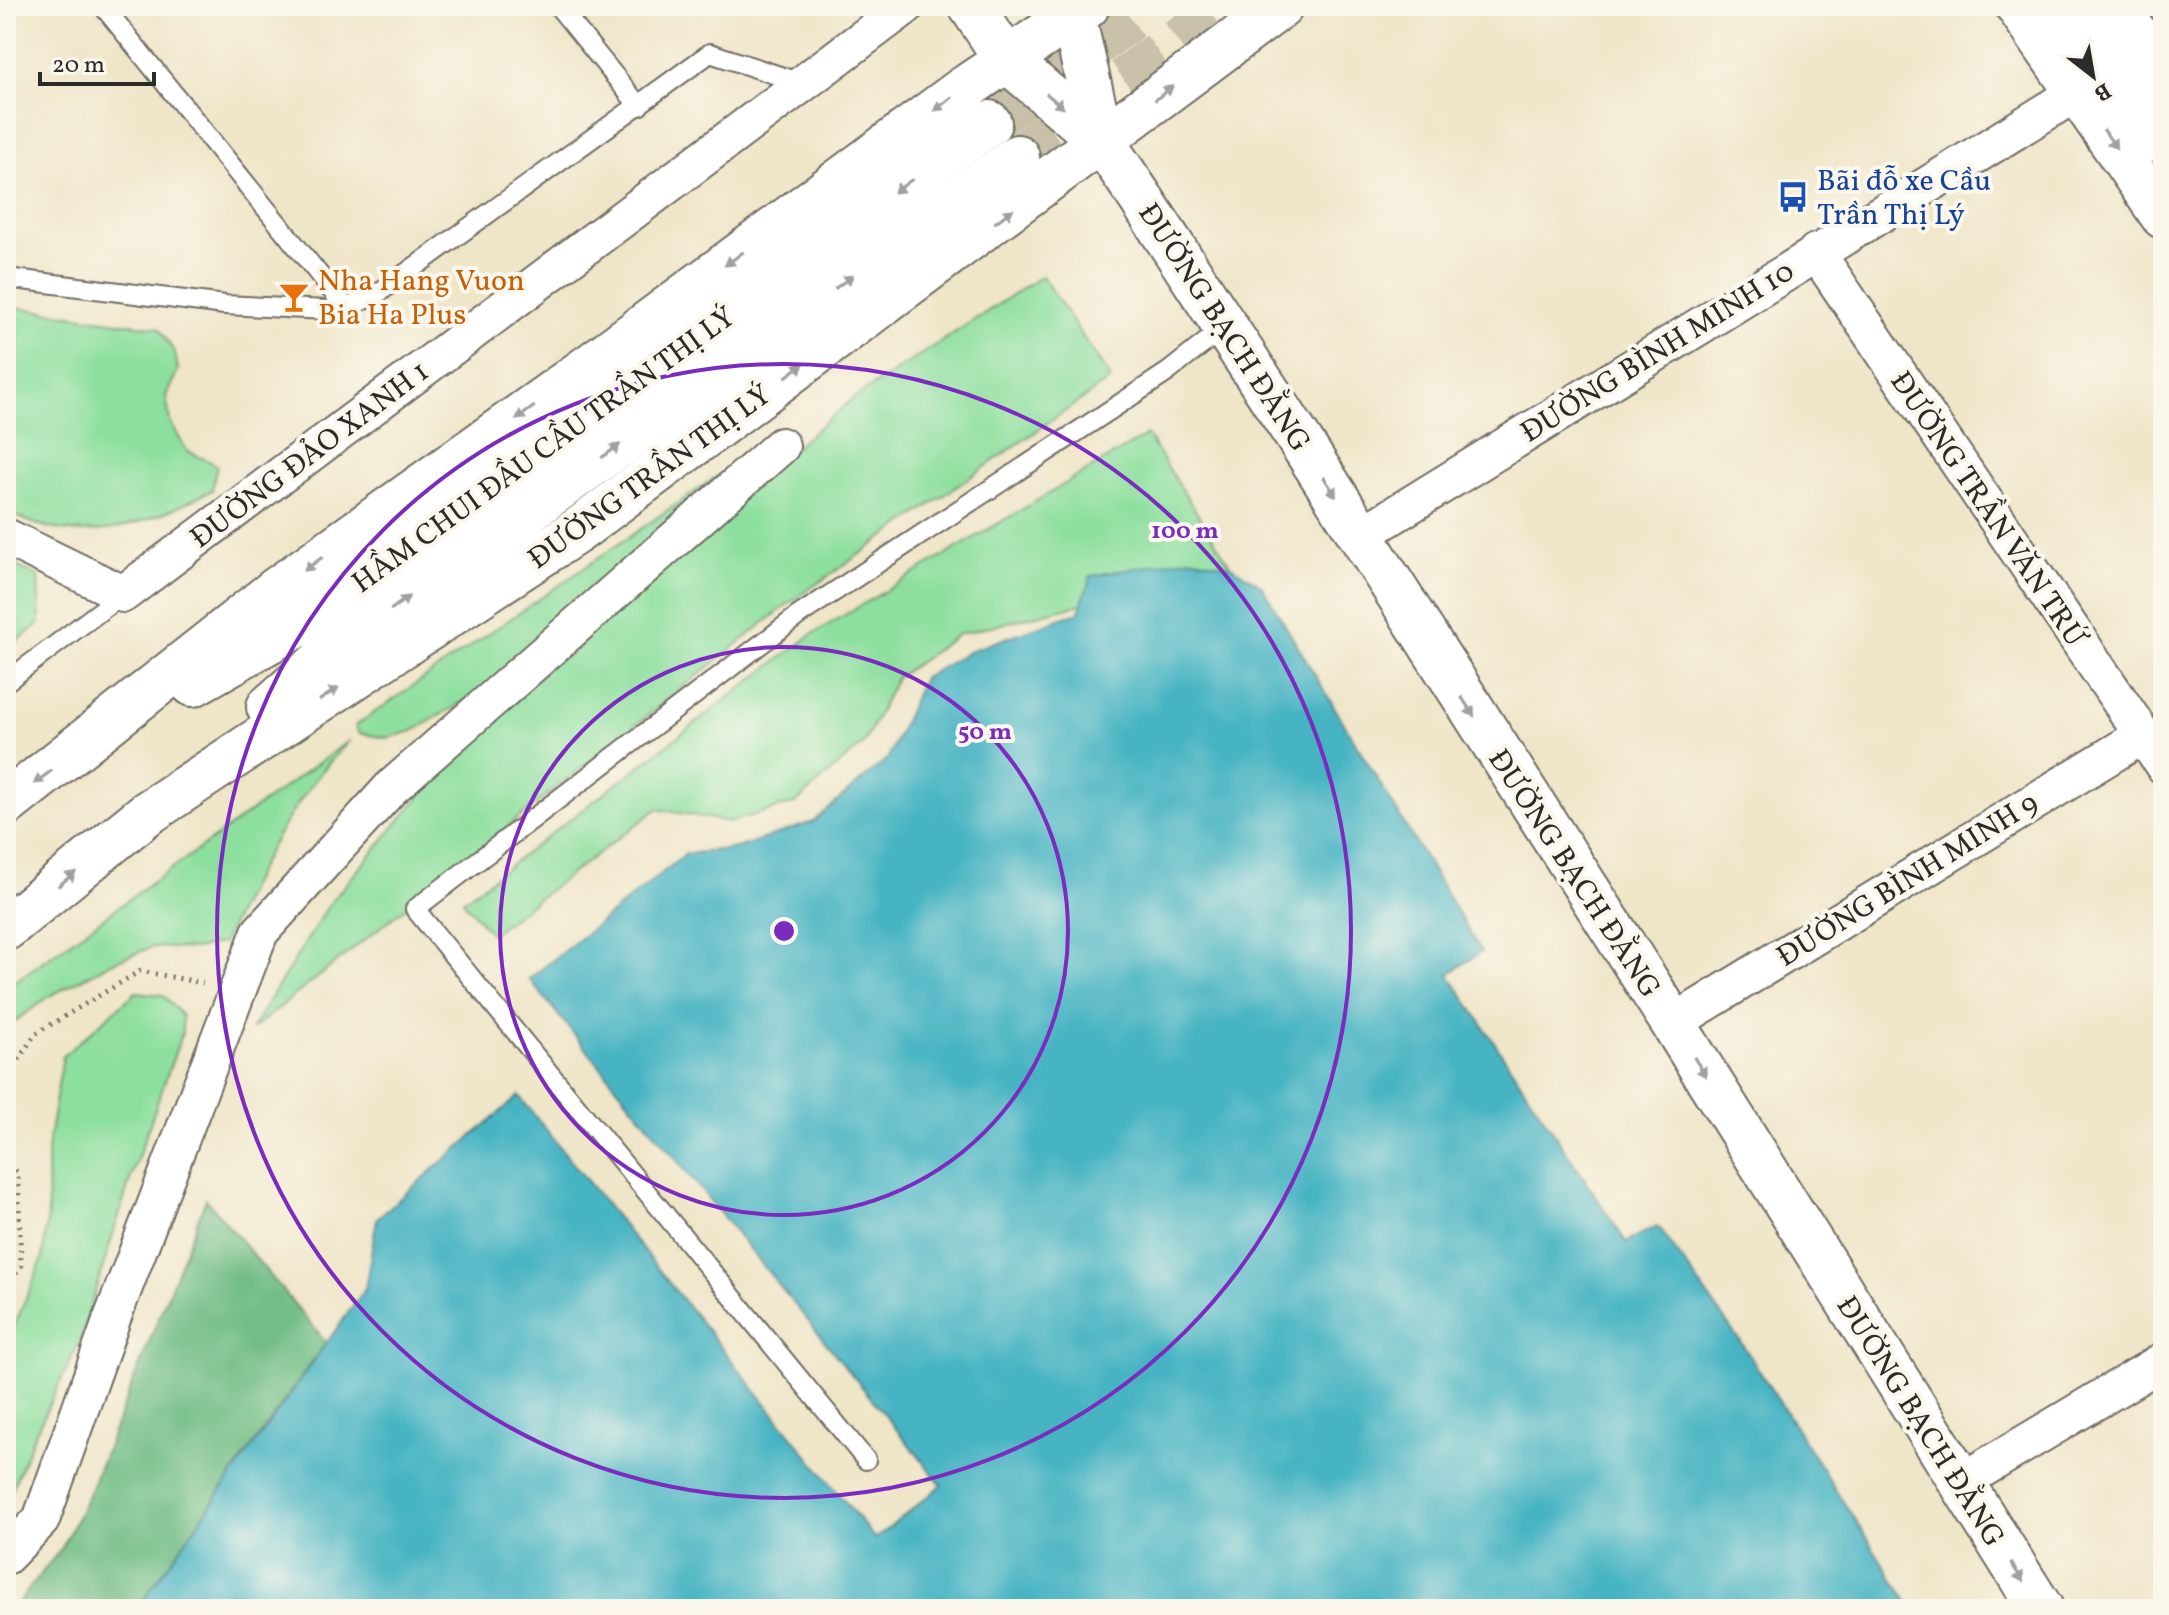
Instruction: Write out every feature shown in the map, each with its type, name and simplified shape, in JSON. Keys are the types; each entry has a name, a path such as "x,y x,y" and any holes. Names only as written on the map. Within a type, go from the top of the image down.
{"main road":[{"path":"971,6 1007,60 1102,141"},
{"name":"ĐƯỜNG TRẦN THỊ LÝ","path":"6,928 146,814 577,531 1281,6"},
{"path":"2018,6 2163,216"},
{"path":"2070,6 2163,142"},
{"path":"2116,6 2163,74"},
{"path":"6,804 80,749 276,590 593,364 1075,9 1102,141"},
{"name":"HẦM CHUI ĐẦU CẦU TRẦN THỊ LÝ","path":"80,749 299,624 620,394 989,123"},
{"name":"ĐƯỜNG BẠCH ĐẰNG","path":"1102,141 1226,326 1673,1023 1959,1483 2041,1609"},
{"name":"HẦM CHUI ĐẦU CẦU TRẦN THỊ LÝ","path":"146,814 326,657 1017,157"}],"street":[{"name":"ĐƯỜNG ĐẢO XANH 1","path":"123,594 906,6"},
{"name":"ĐƯỜNG BÌNH MINH 10","path":"1360,536 2078,92"},
{"name":"ĐƯỜNG TRẦN VĂN TRỨ","path":"1816,252 2163,765"},
{"path":"6,1556 41,1520 113,1316 260,932 391,788 526,673 781,446"},
{"path":"6,537 123,594"},
{"name":"ĐƯỜNG BÌNH MINH 9","path":"1673,1023 2142,736"},
{"path":"1959,1483 2163,1361"}],"lane":[{"path":"103,6 346,308"},
{"path":"558,6 639,106"},
{"path":"6,278 225,305 346,308 377,294 710,53 801,83"},
{"path":"866,1460 415,909 799,615 1168,372 1226,326"},
{"path":"6,682 123,594"}],"path":[{"path":"6,1080 35,1034 140,971 201,982 235,1001"},
{"path":"6,1157 18,1174 21,1266 6,1288"}],"green space":[{"path":"1042,276 1111,379 788,604 251,1030 330,903 426,789 519,692 684,540 854,398"},
{"path":"6,306 159,328 175,353 178,370 166,396 170,422 187,451 217,465 212,490 136,523 86,532 34,523 6,511"},
{"path":"1147,435 1231,566 1190,558 1091,576 1082,604 959,634 896,678 864,743 796,803 730,822 657,809 491,934 463,901 811,635"},
{"path":"729,468 520,668 413,731 386,738 359,733 355,726"},
{"path":"6,562 38,576 40,623 6,650"},
{"path":"350,740 293,811 249,888 223,943 195,949 152,947 115,961 48,997 6,1028 6,988"},
{"path":"136,992 163,995 182,1016 182,1033 131,1177 79,1343 32,1440 6,1504 6,1347 42,1260 48,1215 47,1151 63,1056"},
{"path":"206,1199 326,1342 137,1609 13,1609 63,1546 90,1490"}],"water":[{"path":"1190,558 1231,566 1261,585 1481,952 1449,974 1626,1242 1658,1226 1744,1347 1912,1609 137,1609 365,1289 377,1218 519,1096 875,1539 942,1485 529,979 686,854 736,848 813,822 888,758 923,678 972,650 1079,612 1091,576"}],"tunnel":[{"path":"989,123 1148,6"},
{"path":"1017,157 1225,6"}],"place":[{"name":"Bãi đỗ xe Cầu Trần Thị Lý","path":"1793,197"},
{"name":"Nha Hang Vuon Bia Ha Plus","path":"294,297"}]}
